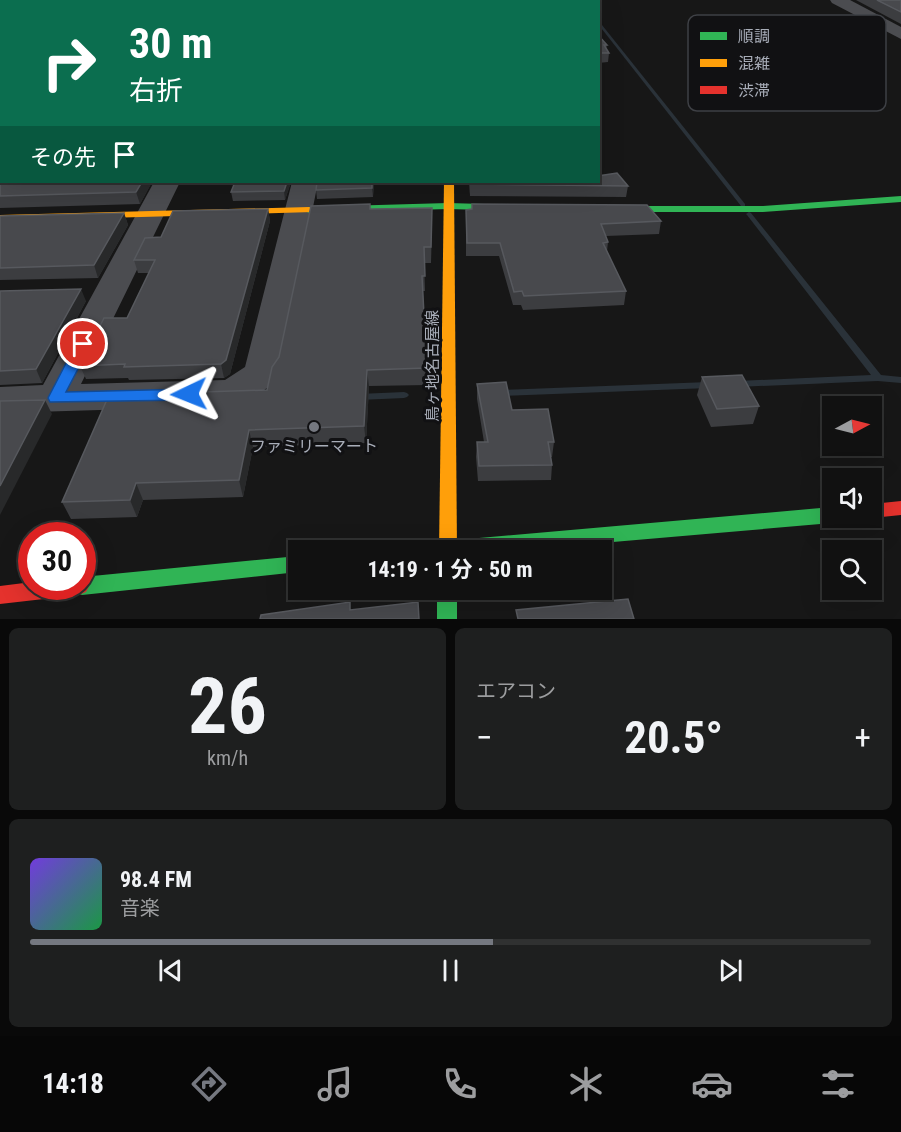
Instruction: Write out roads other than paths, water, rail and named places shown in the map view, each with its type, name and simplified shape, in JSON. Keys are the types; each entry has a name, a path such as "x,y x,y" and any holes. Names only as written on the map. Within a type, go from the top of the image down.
{"street":[{"path":"838,0 866,15"},
{"path":"886,26 901,34"},
{"path":"55,398 166,183"},
{"name":"鳥ヶ地名古屋線","path":"444,540 448,183"},
{"path":"0,400 233,393 262,373 302,196"},
{"path":"0,218 150,214 302,196 448,206 532,208"},
{"path":"591,209 763,209 901,199"},
{"path":"78,290 111,289"},
{"path":"882,510 901,508"},
{"path":"555,540 822,516"},
{"path":"96,584 288,565"},
{"path":"0,595 18,593"},
{"path":"447,600 447,619"}],"waterway":[{"path":"600,24 743,205"},
{"path":"749,214 878,378"},
{"path":"737,384 878,378"},
{"path":"878,378 901,380"},
{"path":"500,393 709,385"},
{"path":"359,397 404,395"}],"place":[{"name":"ファミリーマート","path":"314,427"}]}
